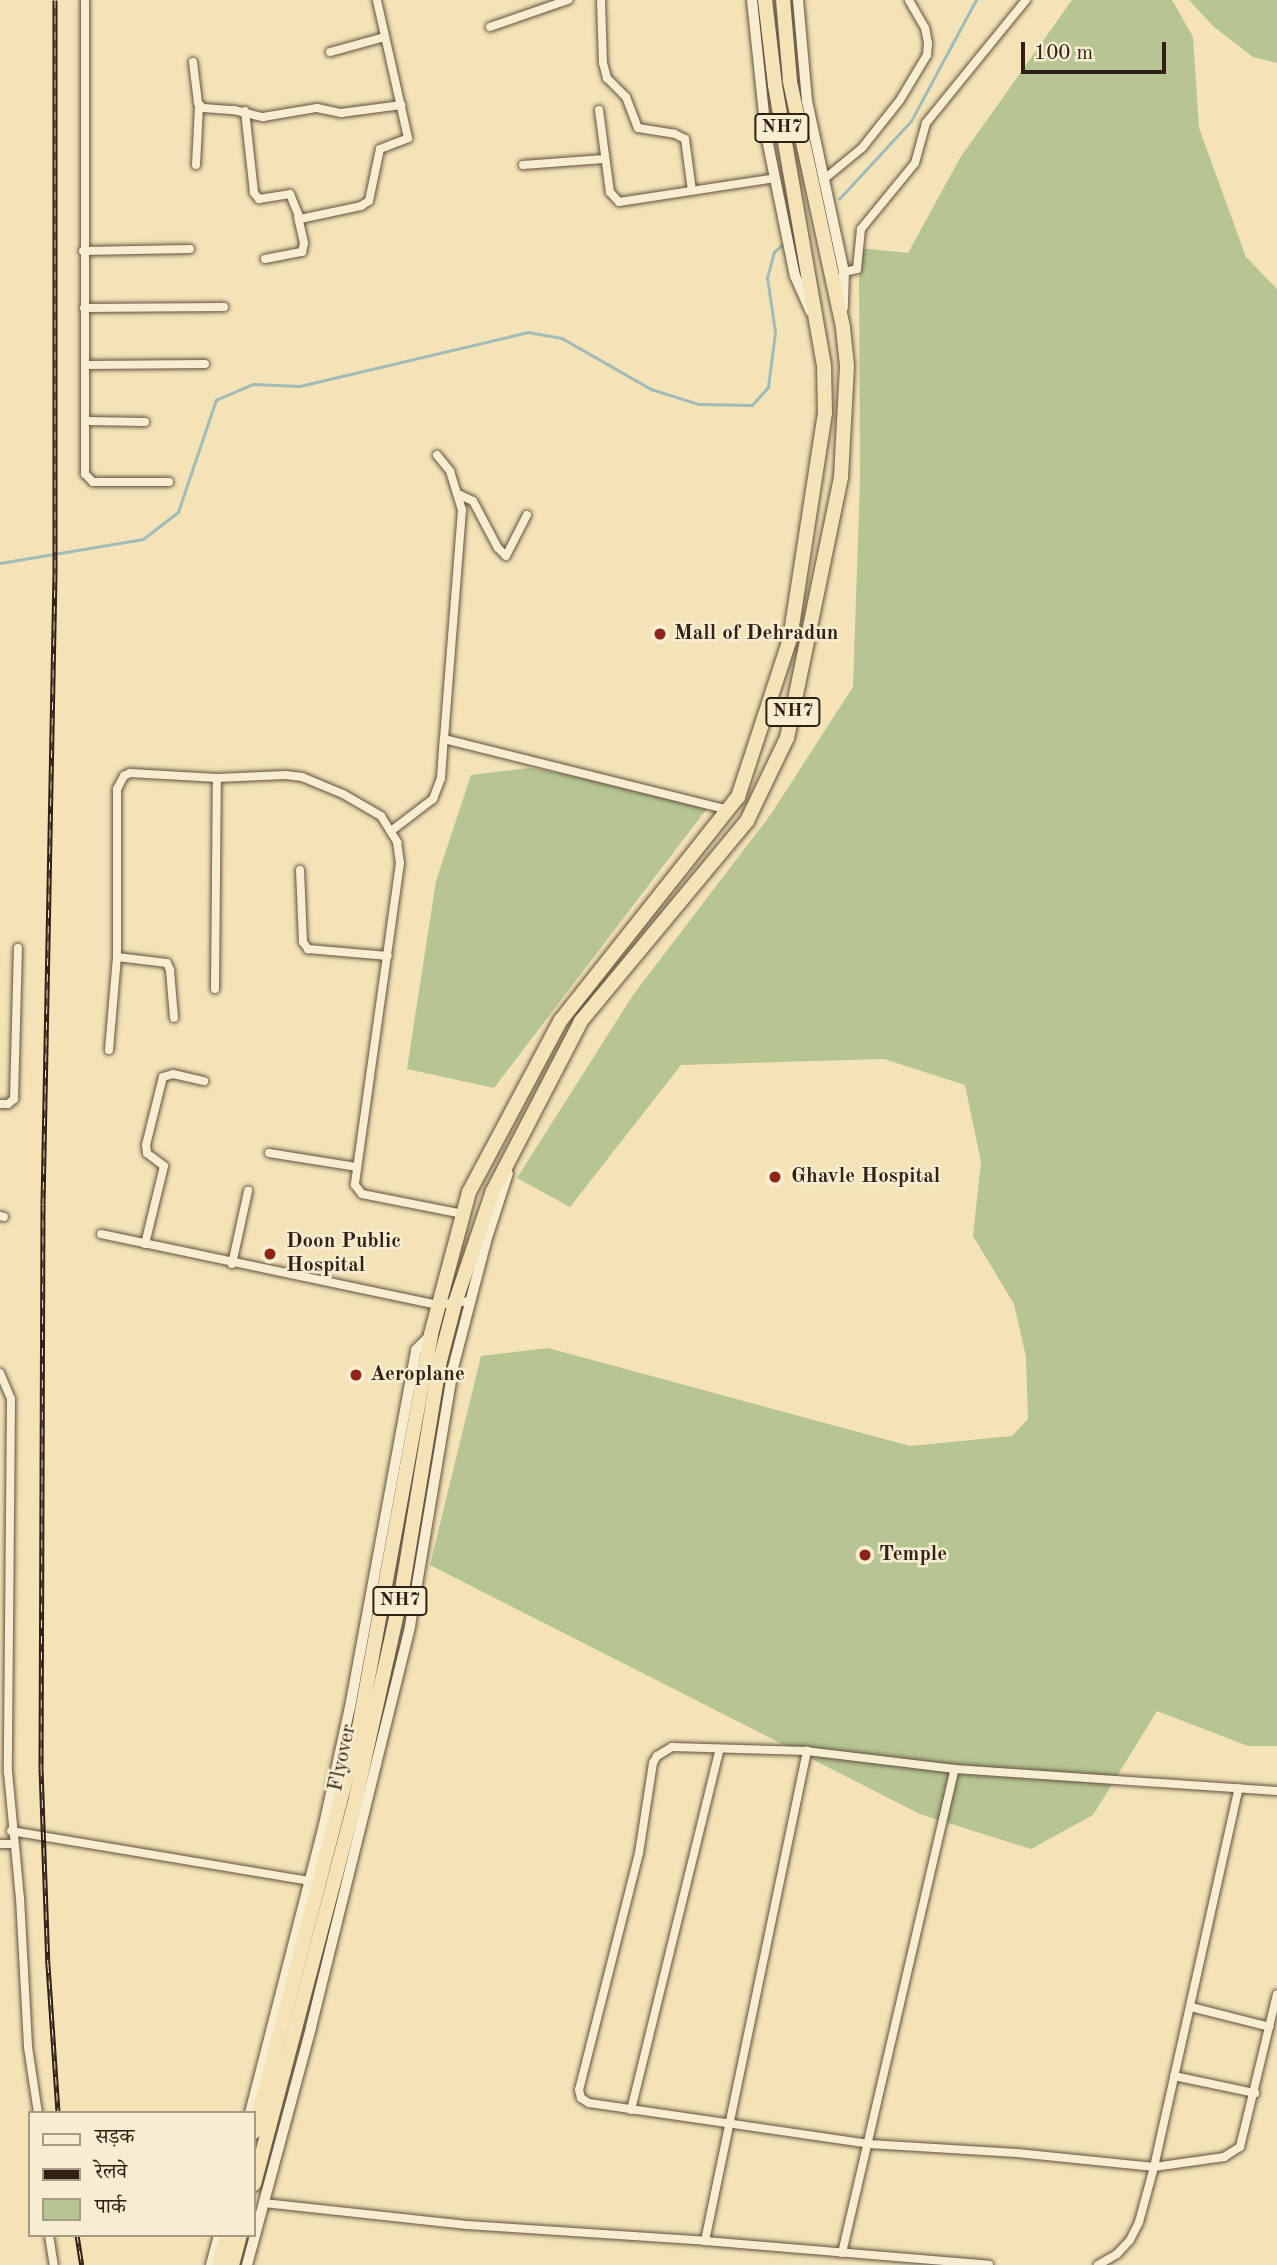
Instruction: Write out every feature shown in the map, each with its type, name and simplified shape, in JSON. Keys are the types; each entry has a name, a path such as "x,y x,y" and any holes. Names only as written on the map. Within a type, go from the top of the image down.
{"highway":[{"name":"NH7","path":"431,1334 469,1192 561,1020 738,797 790,639 825,413 824,366 775,85 765,0"},
{"name":"NH7","path":"454,1304 493,1191 582,1021 747,821 787,738 841,477 847,402 843,327 790,81 783,0"},
{"name":"Flyover","path":"256,2176 401,1596 446,1336 454,1304"},
{"name":"Flyover","path":"256,2125 333,1860 431,1334"},
{"path":"219,2265 226,2237"},
{"path":"232,2265 239,2237"}],"street":[{"path":"85,0 85,474 89,481 169,482"},
{"path":"298,218 335,212 369,201 380,149 408,138 377,0"},
{"path":"490,27 568,0"},
{"path":"601,0 603,63 607,78 626,97 638,128 675,134 685,139 692,191"},
{"path":"752,0 766,134 795,276 819,331"},
{"path":"798,0 807,101 844,272 843,327"},
{"path":"823,180 862,148 900,100 927,55 925,29 909,0"},
{"path":"844,272 857,269 861,229 915,163 926,123 1026,0"},
{"path":"330,52 385,37"},
{"path":"193,62 199,106 197,165"},
{"path":"199,106 245,111 263,117 317,108 341,113 401,105"},
{"path":"599,110 610,192 619,201 775,178"},
{"path":"245,111 254,193 262,200 290,194 304,243 302,253 265,259"},
{"path":"523,165 604,159"},
{"path":"83,251 190,249"},
{"path":"84,309 224,307"},
{"path":"86,365 205,364"},
{"path":"86,421 145,422"},
{"path":"391,831 433,799 441,778 462,510 460,495 450,471 437,455"},
{"path":"460,495 473,501 498,548 506,556 527,515"},
{"path":"444,738 728,810"},
{"path":"109,1050 117,957 119,782 130,773 217,778 268,774 302,777 363,804 381,816 391,831 400,863 355,1185 362,1194 463,1214"},
{"path":"215,989 217,778"},
{"path":"300,870 303,942 307,950 388,956"},
{"path":"0,1104 8,1104 14,1099 18,948"},
{"path":"117,957 167,963 174,1018"},
{"path":"145,1244 164,1166 147,1153 146,1145 163,1077 173,1074 204,1081"},
{"path":"256,2232 410,1626 453,1368 486,1241 521,1138"},
{"path":"269,1153 356,1167"},
{"path":"232,1264 248,1191"},
{"path":"101,1234 232,1264 437,1305 470,1301"},
{"path":"251,2111 350,1707 416,1350 431,1334"},
{"path":"0,1373 11,1399 3,1710 4,1772 20,1898 28,2047 38,2111"},
{"path":"0,1452 11,1451"},
{"path":"1277,1791 955,1769 807,1751 672,1747 657,1756 653,1763 639,1853 579,2090 581,2098 589,2103 869,2144 1017,2153 1154,2167 1224,2157 1233,2153 1244,2139 1277,1994"},
{"path":"631,2110 720,1748"},
{"path":"705,2241 807,1751"},
{"path":"842,2253 955,1769"},
{"path":"1098,2265 1117,2254 1130,2239 1139,2222 1191,2007 1239,1788"},
{"path":"11,1831 309,1881"},
{"path":"0,1844 13,1844"},
{"path":"1191,2007 1270,2027"},
{"path":"1174,2076 1255,2094"},
{"path":"264,2203 467,2225 705,2241 989,2265"},
{"path":"49,2237 54,2265"},
{"path":"211,2265 218,2237"},
{"path":"247,2265 255,2237"}],"green space":[{"path":"1072,0 1172,0 1193,37 1199,128 1246,257 1277,289 1277,1746 1248,1746 1157,1711 1093,1815 1031,1849 920,1814 430,1565 481,1356 548,1348 910,1446 1012,1436 1028,1419 1026,1357 1014,1304 973,1236 981,1162 965,1085 884,1059 681,1065 570,1207 517,1178 633,995 771,814 853,687 860,481 859,248 908,253 960,158"},
{"path":"1189,0 1277,0 1277,63 1253,57 1213,26"},
{"path":"530,768 712,802 494,1088 407,1069 436,881 471,775"}],"waterway":[{"path":"839,199 911,121 976,0"},
{"path":"0,563 143,539 178,512 216,400 253,384 300,386 528,332 562,338 651,389 699,404 752,405 768,387 775,332 767,278 774,252 782,245"}],"railway":[{"path":"55,0 55,574 43,1204 41,1768 48,1965 58,2111"},
{"path":"77,2237 82,2265"}],"place":[{"name":"Mall of Dehradun","path":"660,634"},
{"name":"Ghavle Hospital","path":"775,1177"},
{"name":"Doon Public Hospital","path":"270,1254"},
{"name":"Aeroplane","path":"356,1375"},
{"name":"Temple","path":"865,1555"}]}
